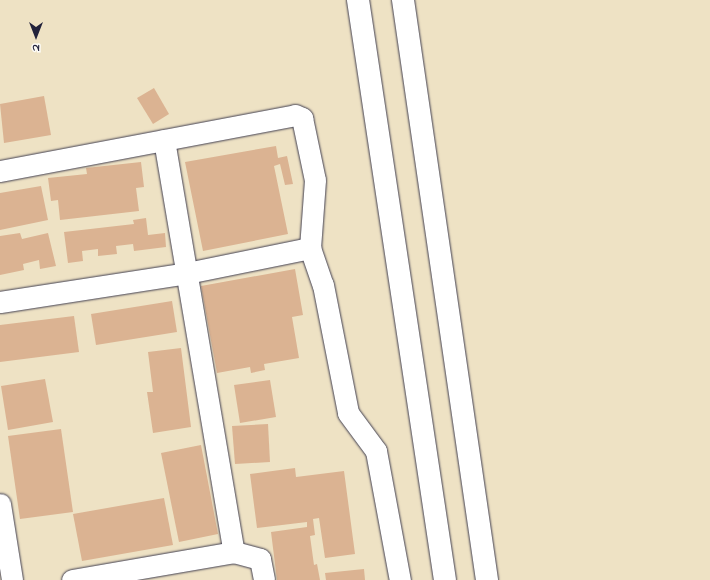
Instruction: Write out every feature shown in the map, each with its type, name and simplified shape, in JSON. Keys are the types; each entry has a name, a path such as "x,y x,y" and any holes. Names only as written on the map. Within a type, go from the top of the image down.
{"main road":[{"path":"358,0 445,580"},
{"path":"403,0 487,580"}],"street":[{"path":"0,171 295,115 302,118 316,180 310,248 323,285 348,413 376,451 400,580"},
{"path":"164,140 234,552"},
{"path":"0,302 187,273 310,248"},
{"path":"0,504 12,580"},
{"path":"72,580 234,552 260,559 264,580"}],"building":[{"path":"154,88 169,114 153,124 137,98"},
{"path":"44,96 51,135 4,143 0,104"},
{"path":"276,146 278,158 287,156 293,184 285,185 280,164 274,166 288,234 203,251 185,162"},
{"path":"141,162 144,187 136,188 139,211 60,220 58,200 51,201 48,178 87,174 86,168"},
{"path":"41,186 48,220 0,230 0,193"},
{"path":"146,218 148,235 165,233 166,247 134,251 133,244 116,246 117,254 98,256 98,249 82,251 83,261 68,263 64,232 134,224 133,220"},
{"path":"20,233 22,239 48,233 56,266 40,269 39,260 23,264 24,270 0,275 0,236"},
{"path":"295,269 303,315 292,317 299,358 264,364 265,370 251,373 250,367 217,373 201,286"},
{"path":"172,301 177,332 96,345 91,314"},
{"path":"74,316 79,352 0,362 0,325"},
{"path":"181,348 191,427 153,433 147,392 153,392 148,352"},
{"path":"45,379 53,422 8,430 1,386"},
{"path":"270,380 276,417 240,423 234,385"},
{"path":"268,424 270,462 235,464 232,426"},
{"path":"61,429 73,512 20,519 8,436"},
{"path":"201,445 218,534 179,542 161,453"},
{"path":"295,468 296,477 344,471 355,554 325,558 319,518 313,519 315,535 310,536 314,565 317,564 320,580 277,580 271,532 307,527 307,522 257,528 250,474"},
{"path":"164,498 173,545 82,561 73,514"},
{"path":"364,569 365,580 326,580 325,573"}]}
